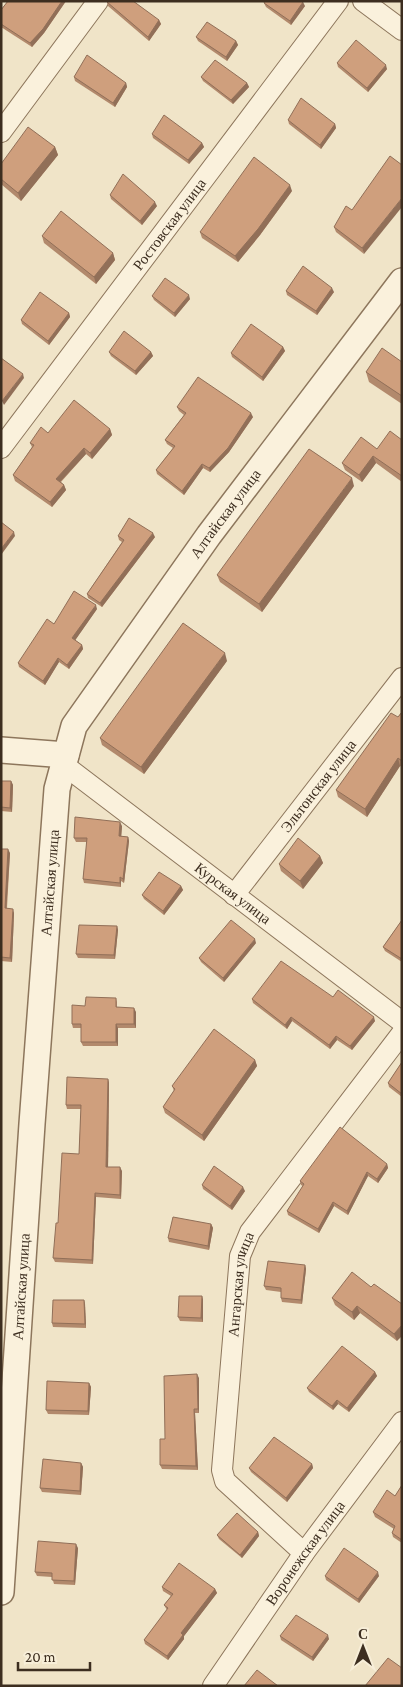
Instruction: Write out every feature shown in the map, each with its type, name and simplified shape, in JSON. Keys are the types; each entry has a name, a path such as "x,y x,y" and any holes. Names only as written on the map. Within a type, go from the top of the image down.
{"street":[{"path":"1,132 98,1"},
{"name":"Ростовская улица","path":"1,448 338,1"},
{"path":"362,1 402,30"},
{"name":"Алтайская улица","path":"1,1592 32,1124 57,789 74,726 203,543 402,281"},
{"name":"Эльтонская улица","path":"234,895 402,678"},
{"path":"1,750 65,760"},
{"name":"Курская улица","path":"65,760 234,895 402,1022"},
{"name":"Ангарская улица","path":"304,1553 225,1481 222,1470 240,1256 250,1232 402,1033"},
{"name":"Воронежская улица","path":"213,1686 304,1553 402,1422"}],"building":[{"path":"8,1 62,1 43,29 30,43 1,24 1,10"},
{"path":"107,1 133,1 159,20 148,37"},
{"path":"265,1 303,2 290,21 264,3"},
{"path":"207,22 236,41 226,57 196,37"},
{"path":"356,40 386,65 367,88 337,63"},
{"path":"87,55 126,83 113,103 74,77"},
{"path":"215,60 247,83 231,100 201,77"},
{"path":"301,98 335,124 320,145 288,120"},
{"path":"164,115 202,143 188,160 152,134"},
{"path":"28,127 55,147 18,193 1,179 1,164"},
{"path":"390,156 402,165 402,198 362,248 334,227 346,206 352,210"},
{"path":"254,157 290,185 258,229 235,256 200,232"},
{"path":"123,174 155,202 140,221 110,195"},
{"path":"61,211 113,253 94,277 42,236"},
{"path":"303,266 332,288 316,311 286,291"},
{"path":"165,278 189,295 174,313 152,296"},
{"path":"40,292 69,313 48,341 21,320"},
{"path":"251,324 283,347 262,377 231,353"},
{"path":"124,331 151,352 135,371 109,352"},
{"path":"382,348 402,362 402,396 366,372"},
{"path":"1,358 23,374 2,401 1,400"},
{"path":"198,377 251,413 228,448 209,468 202,464 182,491 156,470 175,446 165,440 186,413 177,407"},
{"path":"74,400 110,429 90,453 84,448 56,479 64,485 50,502 13,475 34,445 30,443 41,427 48,433"},
{"path":"390,431 402,440 402,476 373,456 359,475 342,463 361,437 377,449"},
{"path":"309,449 352,478 259,604 217,575"},
{"path":"129,518 153,533 100,603 87,594 124,540 118,536"},
{"path":"1,522 14,532 1,549"},
{"path":"74,591 96,605 72,638 82,645 67,665 58,658 43,681 18,663 47,619 54,624"},
{"path":"183,623 225,653 141,767 100,738"},
{"path":"402,712 402,761 398,758 365,809 336,790 391,713 398,717"},
{"path":"1,781 11,781 10,808 1,807"},
{"path":"75,817 120,822 119,836 128,837 123,879 120,877 120,883 83,879 87,838 74,838"},
{"path":"298,838 320,856 300,881 279,864"},
{"path":"1,849 8,849 5,908 13,909 10,958 1,957"},
{"path":"159,872 181,886 163,911 142,895"},
{"path":"231,920 255,939 223,978 199,958"},
{"path":"402,920 402,959 383,947"},
{"path":"79,925 117,926 114,955 76,954"},
{"path":"281,961 333,997 338,990 374,1017 350,1046 336,1036 329,1045 291,1017 285,1025 252,999"},
{"path":"86,997 116,998 116,1007 134,1008 134,1024 116,1024 116,1042 81,1042 81,1024 72,1024 72,1005 85,1006"},
{"path":"214,1029 255,1060 202,1135 163,1107 175,1089 172,1086"},
{"path":"402,1062 402,1094 388,1083"},
{"path":"67,1077 108,1079 106,1167 120,1167 120,1195 95,1193 92,1260 53,1258 56,1223 58,1223 62,1153 79,1154 81,1105 66,1105"},
{"path":"340,1127 387,1164 377,1179 367,1172 347,1211 333,1202 318,1229 287,1211 304,1184 300,1181"},
{"path":"214,1166 243,1187 230,1206 202,1185"},
{"path":"173,1217 211,1224 208,1246 168,1238"},
{"path":"268,1261 305,1265 301,1300 281,1298 281,1288 264,1286"},
{"path":"352,1272 371,1287 374,1284 402,1304 402,1325 394,1334 357,1306 352,1312 332,1298"},
{"path":"179,1296 202,1296 201,1318 178,1317"},
{"path":"53,1300 84,1300 85,1324 52,1323"},
{"path":"342,1346 375,1372 347,1408 337,1400 332,1406 307,1388"},
{"path":"197,1374 198,1409 194,1409 196,1466 160,1465 160,1439 165,1439 164,1376"},
{"path":"47,1381 89,1383 88,1411 46,1410"},
{"path":"274,1437 312,1464 286,1498 249,1468"},
{"path":"43,1459 81,1463 80,1491 40,1488"},
{"path":"402,1485 402,1540 392,1533 395,1526 373,1512 387,1490 395,1496"},
{"path":"237,1513 258,1532 240,1555 217,1535"},
{"path":"38,1541 76,1544 74,1581 52,1580 52,1573 35,1572"},
{"path":"344,1548 378,1572 358,1599 325,1576"},
{"path":"179,1563 215,1589 181,1633 183,1635 167,1656 144,1640 168,1608 164,1605 173,1594 162,1587"},
{"path":"296,1615 328,1635 312,1657 280,1636"},
{"path":"388,1658 402,1668 402,1686 365,1686"},
{"path":"257,1670 278,1686 244,1686"}]}
